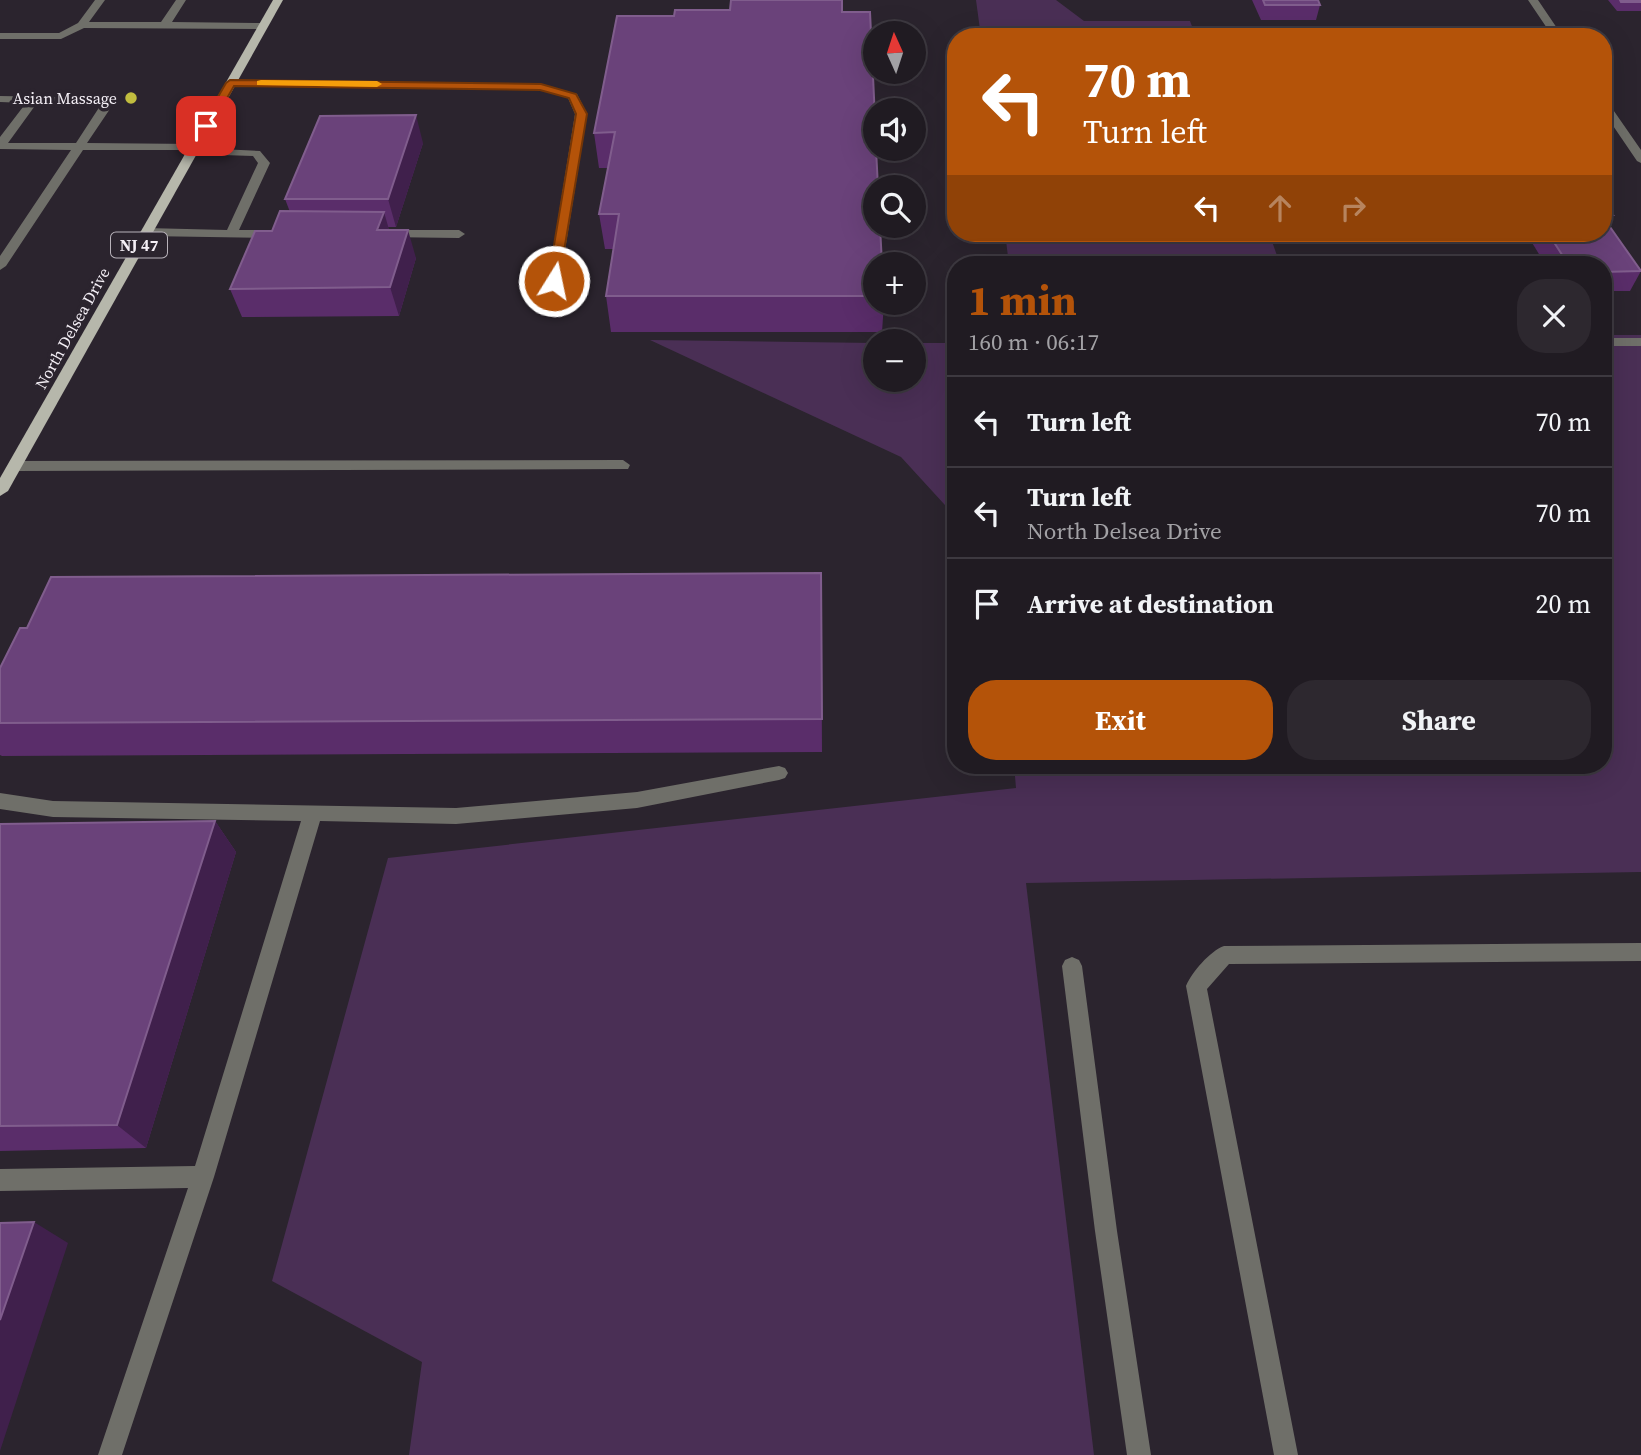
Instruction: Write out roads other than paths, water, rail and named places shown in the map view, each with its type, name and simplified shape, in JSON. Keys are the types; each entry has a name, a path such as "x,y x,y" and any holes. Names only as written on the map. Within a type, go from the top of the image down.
{"main road":[{"name":"North Delsea Drive","path":"0,491 278,0"}],"street":[{"path":"0,36 61,36 82,25 100,0"},
{"path":"164,26 181,0"},
{"path":"1533,0 1552,28"},
{"path":"82,25 263,26"},
{"path":"230,83 541,87 573,96 582,114 554,281"},
{"path":"0,99 110,100 0,266"},
{"path":"0,145 34,100"},
{"path":"1612,116 1641,159"},
{"path":"0,145 256,153 264,163 231,234"},
{"path":"146,232 284,234"},
{"path":"379,234 459,234"},
{"path":"1612,342 1641,342"},
{"path":"14,466 623,465"},
{"path":"0,801 53,809 456,816 638,800 779,773"},
{"path":"110,1455 203,1177 313,813"},
{"path":"1286,1455 1196,986 1224,955 1641,952"},
{"path":"1072,966 1106,1231 1139,1455"},
{"path":"0,1180 203,1177"}],"place":[{"name":"Asian Massage","path":"131,98"}]}
